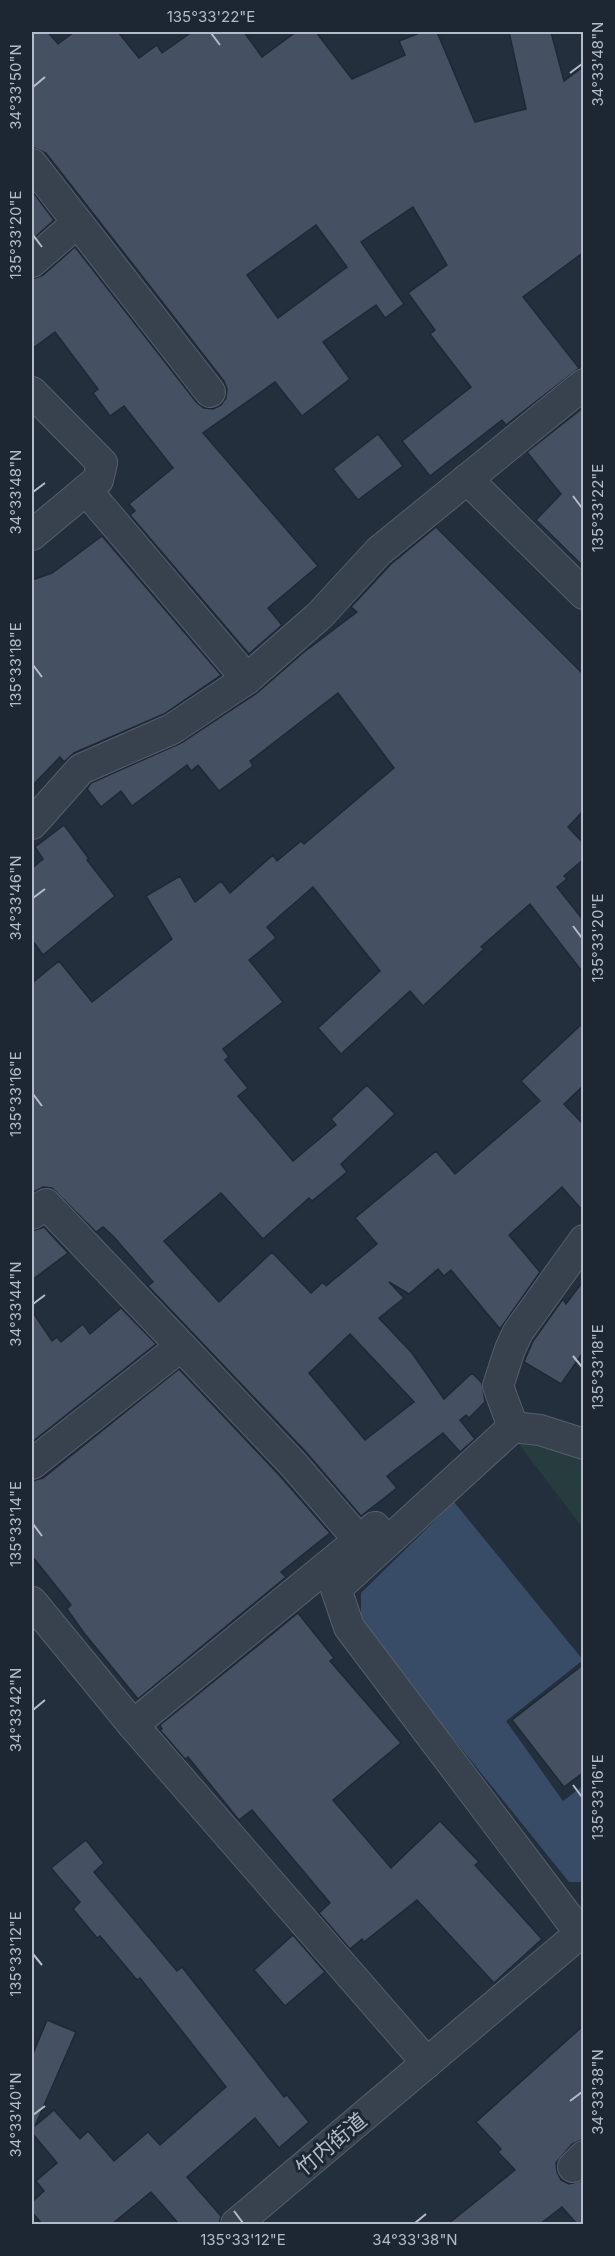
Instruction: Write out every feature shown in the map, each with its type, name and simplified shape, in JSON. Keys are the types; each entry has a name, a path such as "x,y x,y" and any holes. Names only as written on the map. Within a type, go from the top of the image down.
{"street":[{"path":"32,164 210,392"},
{"path":"32,262 77,223"},
{"path":"32,824 81,769 171,729 247,679 320,615 380,551 584,384"},
{"path":"32,392 102,464 98,480 32,535"},
{"path":"467,479 584,594"},
{"path":"86,490 247,679"},
{"path":"32,1214 46,1204 293,1464 359,1540"},
{"path":"513,1427 498,1386 510,1349 518,1332 584,1240"},
{"path":"32,1464 180,1347"},
{"path":"582,1931 349,1627 336,1589 440,1491 513,1427 540,1430 584,1444"},
{"path":"133,1725 398,1509 440,1491"},
{"path":"32,1602 133,1725 427,2063"},
{"name":"竹内街道","path":"236,2224 582,1931"}],"green space":[{"path":"523,1438 583,1457 583,1528 518,1443"}],"water":[{"path":"454,1502 583,1660 506,1721 563,1801 583,1786 583,1882 569,1882 361,1624 361,1593"}],"building":[{"path":"32,32 48,32 58,44 74,32 118,32 139,58 157,45 162,53 192,32 244,32 262,57 296,32 316,32 352,79 405,55 399,41 422,32 437,32 475,122 526,109 509,32 551,32 564,81 584,66 584,252 523,297 579,368 506,425 502,420 430,476 402,441 471,387 430,334 435,330 408,293 447,265 413,207 361,242 404,304 385,318 376,305 323,342 350,379 302,416 275,382 203,433 318,566 268,608 282,625 249,654 130,515 135,511 129,504 173,468 124,406 110,416 93,393 98,389 55,332 32,349 32,279 43,275 75,247 197,403 204,408 213,409 221,405 226,398 227,389 224,381 46,153 32,147","holes":["316,225 347,267 278,318 247,275"]},
{"path":"32,191 54,220 32,240"},
{"path":"584,407 584,567 536,520 561,494 527,452"},
{"path":"378,434 403,466 358,500 333,469"},
{"path":"436,527 584,675 584,810 568,827 584,844 584,859 564,876 567,879 557,887 584,921 584,974 530,904 481,947 484,949 423,1006 410,991 341,1054 318,1028 380,971 313,887 267,927 276,938 249,960 283,1002 223,1049 229,1057 225,1060 248,1088 238,1096 293,1161 336,1125 331,1119 367,1085 395,1114 341,1164 347,1172 312,1201 309,1198 263,1239 221,1193 164,1241 219,1302 272,1252 311,1293 323,1282 326,1286 377,1244 355,1218 436,1151 455,1174 540,1101 521,1081 584,1022 584,1085 564,1104 583,1124 583,1211 562,1187 509,1235 540,1272 500,1329 451,1270 444,1276 438,1269 409,1294 389,1282 404,1298 379,1318 412,1353 444,1399 472,1373 482,1383 485,1402 469,1418 466,1415 460,1420 475,1439 460,1452 443,1433 387,1476 397,1488 361,1516 306,1452 148,1286 153,1282 114,1237 103,1227 96,1232 52,1188 43,1187 32,1193 32,983 59,961 92,1002 172,939 146,896 180,876 195,902 221,881 230,893 273,855 277,861 301,841 304,844 394,768 338,693 250,761 253,766 219,791 198,765 191,771 187,765 132,806 121,791 101,807 87,789 91,783 181,743 257,693 304,652 357,612 351,607 391,564","holes":["350,1334 414,1402 365,1440 309,1373"]},
{"path":"102,536 221,675 164,714 74,753 64,762 60,757 32,786 32,580 52,573"},
{"path":"64,825 115,896 43,955 32,940 32,868 43,859 35,847"},
{"path":"44,1227 68,1253 32,1280 32,1231"},
{"path":"584,1280 584,1351 561,1384 524,1362 533,1341 563,1299 566,1304"},
{"path":"121,1308 156,1344 32,1442 32,1311 52,1341 57,1337 61,1342 83,1324 90,1334"},
{"path":"179,1369 280,1476 330,1533 281,1572 286,1577 138,1699 84,1633 67,1609 71,1605 32,1556 32,1481 43,1478"},
{"path":"298,1613 334,1658 330,1661 401,1743 333,1800 391,1868 440,1821 479,1862 475,1865 542,1939 494,1983 417,1900 364,1942 362,1939 350,1949 319,1913 330,1903 252,1810 239,1820 188,1757 185,1759 160,1730 162,1729 160,1725"},
{"path":"584,1664 584,1772 564,1787 512,1720"},
{"path":"86,1840 104,1863 94,1872 177,1971 182,1967 284,2097 287,2095 309,2122 279,2148 255,2118 187,2177 221,2216 219,2224 179,2224 151,2192 112,2224 42,2224 32,2212 32,2202 44,2191 36,2181 57,2163 32,2133 32,2056 47,2020 76,2032 35,2126 54,2110 80,2139 88,2131 114,2161 148,2132 160,2145 226,2087 140,1978 137,1980 100,1936 97,1938 73,1909 80,1902 51,1868"},
{"path":"293,1935 325,1972 285,2006 254,1970"},
{"path":"584,2025 584,2139 572,2144 556,2163 561,2180 569,2184 584,2180 584,2224 577,2224 562,2207 540,2224 448,2224 515,2170 498,2152 501,2149 476,2122"}]}
